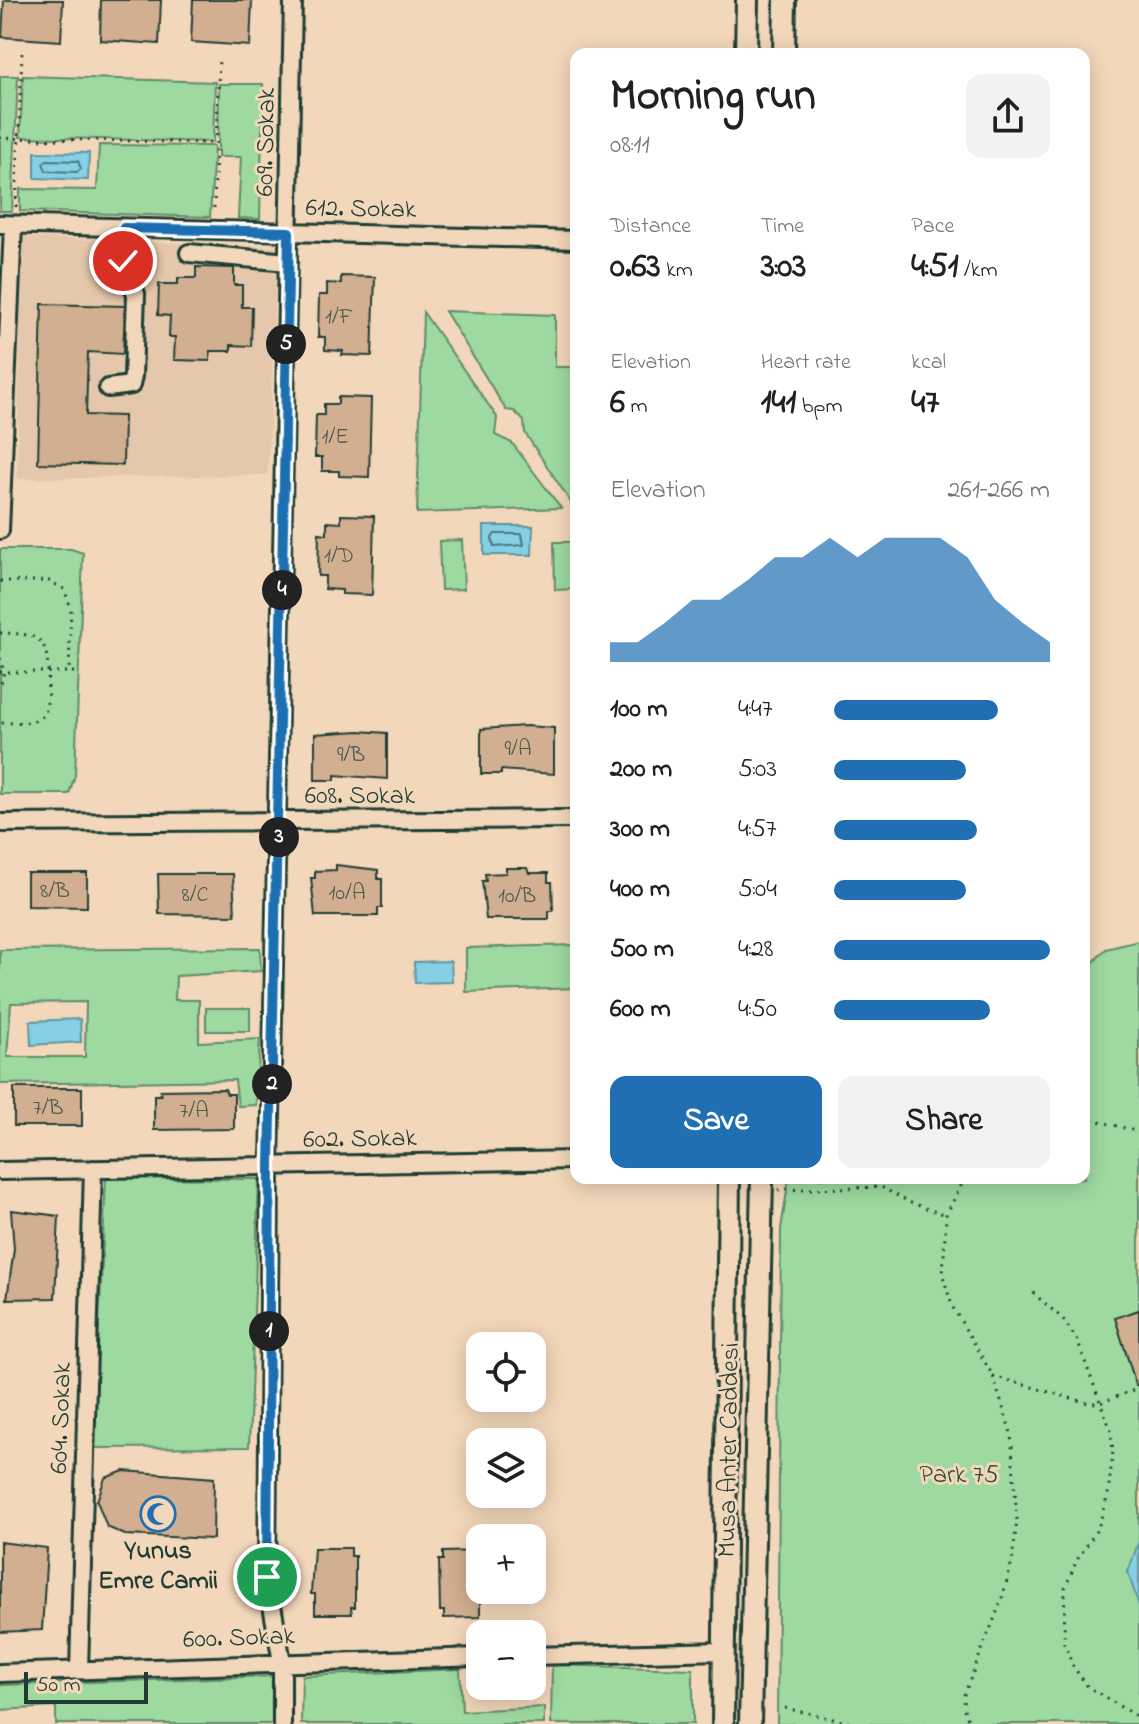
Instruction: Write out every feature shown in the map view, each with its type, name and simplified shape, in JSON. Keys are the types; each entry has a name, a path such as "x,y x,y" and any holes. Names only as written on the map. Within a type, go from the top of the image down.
{"main road":[{"path":"746,48 747,0"},
{"path":"784,48 785,0"},
{"name":"Musa Anter Caddesi","path":"723,1724 729,1184"},
{"name":"Musa Anter Caddesi","path":"750,1724 762,1184"}],"street":[{"name":"609. Sokak","path":"282,1724 282,1662 267,1577 270,1165 293,0"},
{"name":"612. Sokak","path":"7,224 570,240"},
{"path":"0,530 7,224"},
{"path":"108,388 131,385 133,376 136,294 119,254 124,228"},
{"path":"189,253 288,262"},
{"name":"608. Sokak","path":"0,823 570,819"},
{"name":"602. Sokak","path":"0,1171 570,1160"},
{"name":"604. Sokak","path":"79,1670 93,1169"},
{"path":"546,1656 722,1651"},
{"name":"600. Sokak","path":"0,1673 466,1657"}],"path":[{"path":"16,207 22,53"},
{"path":"214,208 219,57"},
{"path":"0,138 215,143"},
{"path":"0,581 49,581 64,589 71,608 72,672 2,672"},
{"path":"0,633 35,637 48,652 45,714 33,722 0,723"},
{"path":"0,658 0,687"},
{"path":"1090,1119 1139,1132"},
{"path":"762,1184 881,1187 911,1203 946,1215"},
{"path":"962,1184 946,1215 943,1276 952,1306 993,1376 1011,1433 1017,1520 1012,1562 1001,1602 964,1695 964,1709 970,1724"},
{"path":"1033,1293 1063,1319 1077,1340 1111,1431 1113,1450 1108,1495 1098,1528 1077,1560 1065,1588 1064,1643 1073,1666 1088,1687 1139,1718"},
{"path":"993,1376 1088,1403 1100,1403 1139,1388"},
{"path":"785,1708 855,1724"}],"shaded area":[{"path":"22,237 277,247 268,475 17,479"}],"green space":[{"path":"0,76 18,76 12,211 0,211"},
{"path":"23,76 215,82 213,142 20,137"},
{"path":"219,84 263,84 260,219 238,218 241,157 218,157"},
{"path":"99,145 214,146 210,217 20,211 20,189 97,190"},
{"path":"445,311 555,315 555,367 570,367 570,501 525,433 524,421 514,411 506,410"},
{"path":"423,312 497,417 495,435 512,443 561,508 417,513"},
{"path":"462,540 464,589 441,590 439,541"},
{"path":"554,542 570,542 570,589 555,590"},
{"path":"0,549 71,549 83,553 75,775 69,794 0,794"},
{"name":"Park 75","path":"1139,941 1139,1724 777,1724 781,1229 788,1184 1090,1184 1090,966 1106,949"},
{"path":"570,945 570,988 466,992 466,948"},
{"path":"260,948 261,971 176,976 175,1000 199,1000 199,1042 260,1039 256,1105 238,1106 235,1080 0,1084 0,950","holes":["86,1002 85,1057 7,1057 11,1003"]},
{"path":"206,1008 250,1008 250,1031 206,1031"},
{"path":"106,1178 259,1179 249,1447 93,1448"},
{"path":"552,1665 693,1669 693,1724 551,1724"},
{"path":"460,1669 462,1711 544,1707 544,1724 301,1724 302,1676"},
{"path":"275,1676 274,1724 56,1724 56,1707 0,1710 0,1685"}],"water":[{"path":"35,152 89,153 88,180 35,178"},
{"path":"484,526 533,526 532,555 484,555"},
{"path":"451,961 452,982 415,983 414,962"},
{"path":"80,1019 81,1042 31,1045 30,1021"},
{"path":"1139,1541 1139,1606 1128,1572"}],"building":[{"path":"4,0 63,0 61,41 2,37"},
{"path":"101,0 161,0 159,44 100,40"},
{"path":"193,0 252,0 250,46 191,42"},
{"path":"196,267 234,268 234,285 242,285 242,307 252,307 251,346 231,345 231,351 210,351 210,361 174,360 175,337 169,337 170,316 158,315 159,284 178,284 178,278 196,278"},
{"path":"341,276 375,277 372,356 342,355 343,351 325,350 325,337 318,337 319,295 327,295 327,283 341,284"},
{"path":"42,304 125,306 123,354 88,352 86,415 124,416 123,465 38,463"},
{"path":"338,397 371,398 369,477 339,476 339,471 322,471 322,457 315,457 316,415 324,415 324,404 338,404"},
{"path":"341,515 374,516 372,595 342,594 342,590 325,589 325,576 318,576 319,533 327,534 327,522 341,523"},
{"path":"554,728 554,774 501,770 501,774 481,774 481,729"},
{"path":"387,733 387,779 335,775 335,780 315,780 315,734"},
{"path":"336,865 378,870 378,879 382,879 382,908 378,908 378,916 315,916 311,878 315,878 315,871 336,870"},
{"path":"506,868 527,868 529,873 548,873 548,882 552,882 553,911 549,911 549,919 486,919 482,881 486,881 485,874 506,873"},
{"path":"27,873 87,873 87,907 27,906"},
{"path":"158,874 233,874 235,915 159,914"},
{"path":"14,1088 82,1088 82,1126 14,1126"},
{"path":"225,1089 227,1094 234,1094 234,1129 154,1130 154,1095 161,1095 160,1090"},
{"path":"11,1210 59,1216 55,1298 7,1299 14,1249"},
{"path":"1139,1310 1139,1385 1136,1385 1115,1318"},
{"name":"Yunus Emre Camii","path":"124,1471 214,1478 213,1539 125,1535 107,1527 97,1501 105,1478"},
{"path":"0,1542 47,1548 42,1630 0,1632"},
{"path":"314,1548 351,1548 351,1556 355,1556 355,1607 351,1607 352,1614 315,1614 315,1594 311,1594"},
{"path":"466,1551 466,1604 480,1604 480,1617 444,1618 444,1611 440,1611 439,1560 443,1560 443,1552"}],"place":[{"name":"Yunus Emre Camii","path":"158,1514"}],"route":[{"path":"123,261 119,254 124,228 289,232 270,1165 267,1577"}]}
